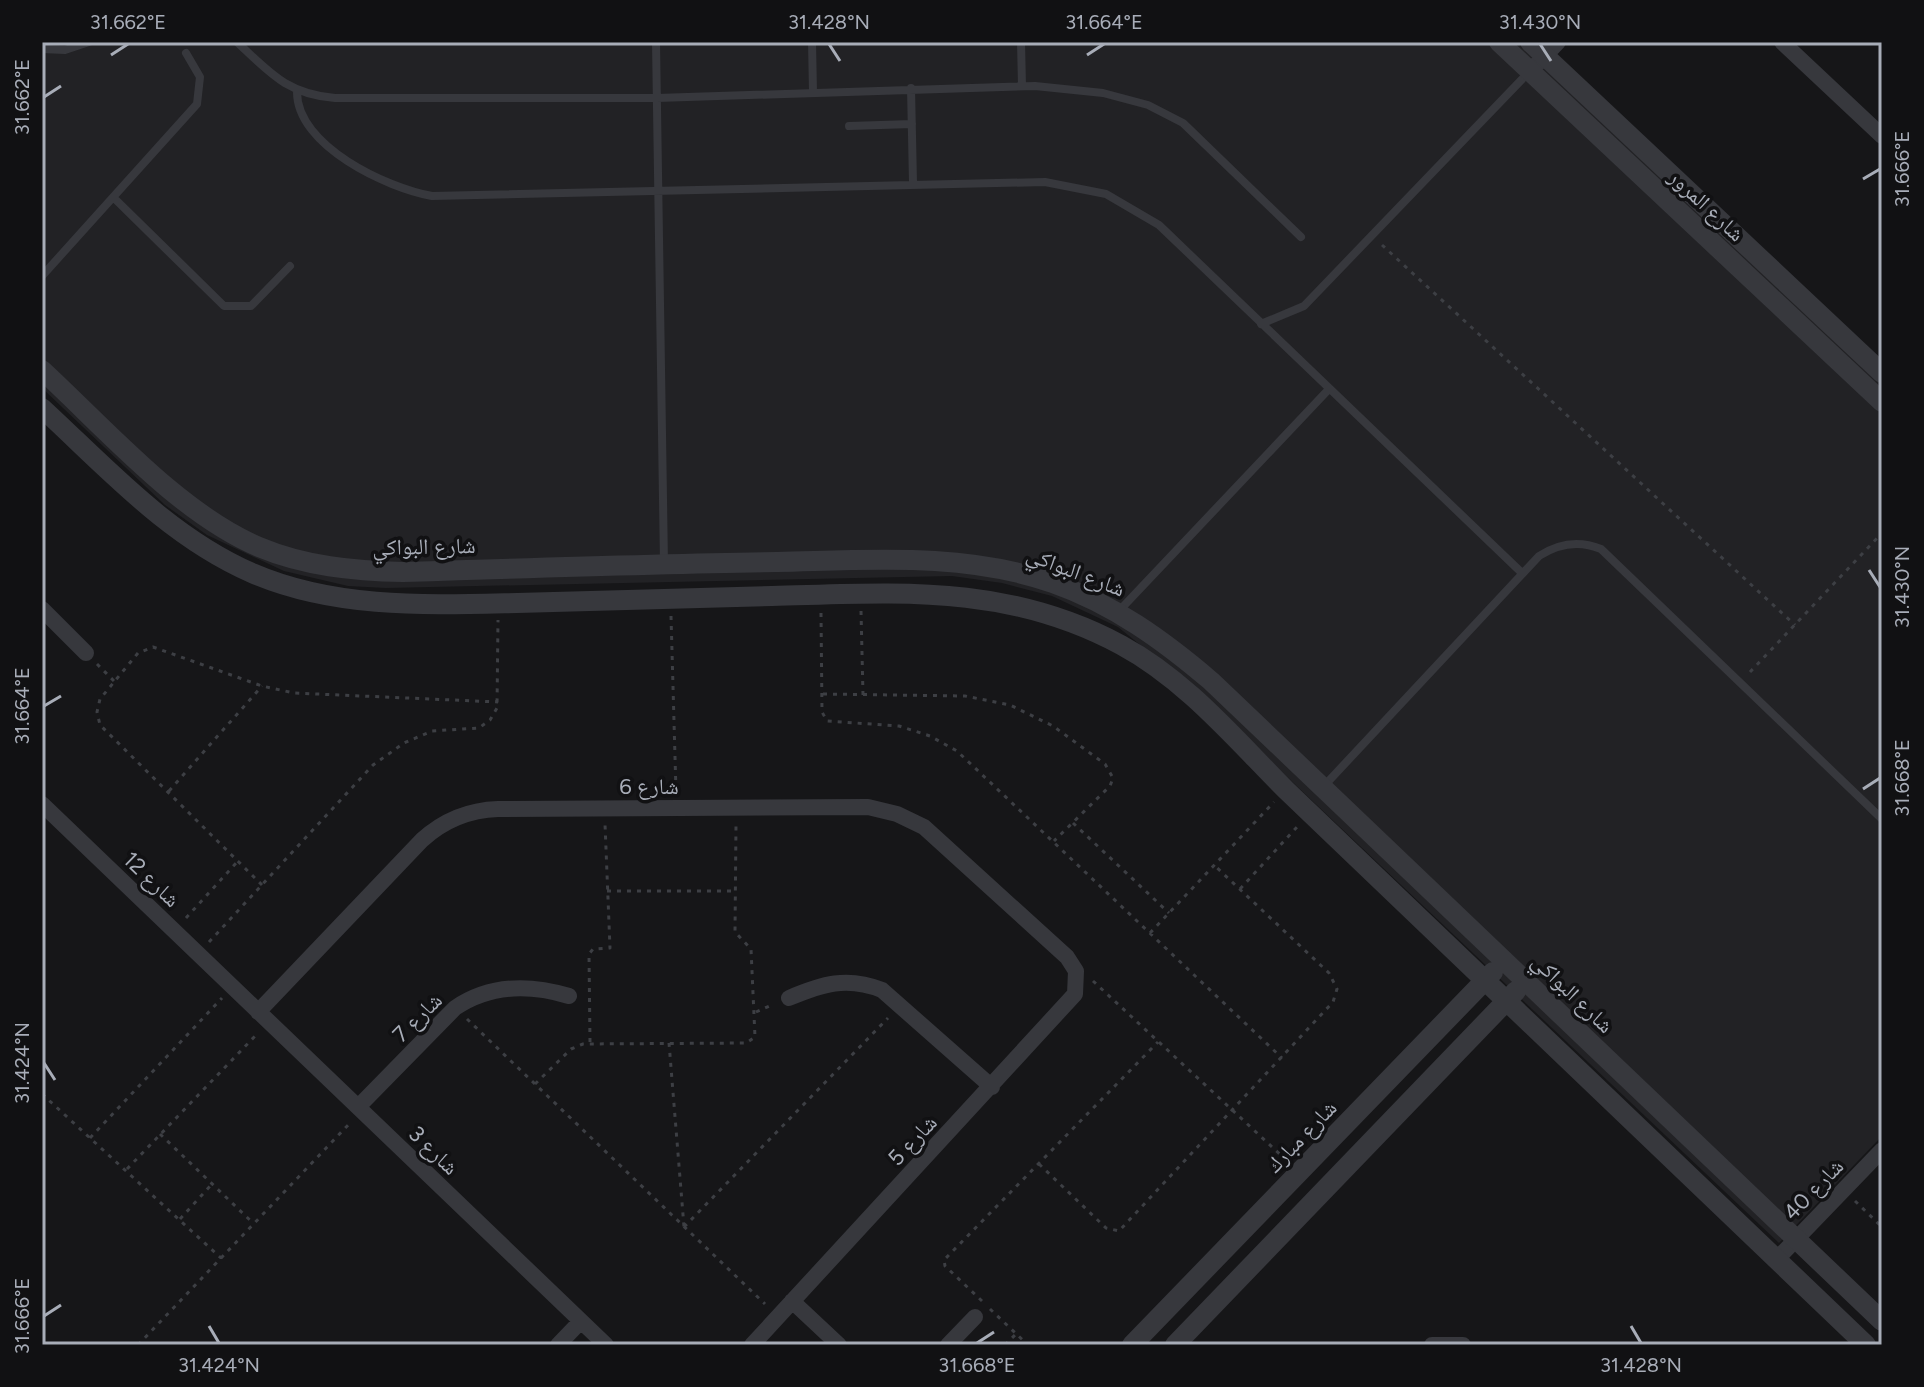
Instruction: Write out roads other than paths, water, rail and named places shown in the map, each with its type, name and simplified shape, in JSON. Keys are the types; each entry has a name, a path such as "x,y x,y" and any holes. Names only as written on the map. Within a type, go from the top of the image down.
{"street":[{"name":"شارع المرور","path":"1499,42 1882,402"},
{"path":"1782,42 1882,136"},
{"name":"شارع المرور","path":"1544,47 1882,373"},
{"path":"1530,71 1544,47"},
{"name":"شارع البواكي","path":"42,370 195,508 259,546 282,554 366,571 917,560 963,562 1054,583 1118,612 1175,651 1323,787 1882,1321"},
{"path":"42,408 174,528 199,545 253,573 340,598 498,603 961,594 1003,601 1085,627 1136,654 1193,697 1286,790 1866,1345"},
{"path":"42,609 86,653"},
{"name":"شارع 12","path":"42,804 232,986"},
{"name":"شارع 6","path":"263,1017 422,840 443,824 484,810 868,807 924,827 1067,957"},
{"name":"شارع 5","path":"752,1345 1072,1000 1077,980 1067,957"},
{"name":"شارع مبارك","path":"1132,1345 1504,961"},
{"path":"1155,1322 1177,1344 1526,981"},
{"path":"789,998 821,985 847,982 882,990 992,1087"},
{"name":"شارع 3","path":"232,986 606,1345"},
{"name":"شارع 7","path":"360,1109 455,1008 472,997 510,988 550,990 569,996"},
{"name":"شارع 40","path":"1777,1259 1882,1150"},
{"path":"792,1301 839,1345"},
{"path":"948,1345 975,1317"},
{"path":"558,1345 581,1321"},
{"path":"1432,1345 1463,1345"}],"lane":[{"path":"42,49 65,50 89,42"},
{"path":"237,42 279,81 297,92 335,98 657,98 1022,86 1103,93 1166,113 1199,136 1301,237"},
{"path":"656,42 664,564"},
{"path":"812,42 813,92"},
{"path":"1021,42 1022,86"},
{"path":"42,276 197,104 200,77 186,53"},
{"path":"1261,324 1304,306 1530,71"},
{"path":"911,88 913,183"},
{"path":"297,92 302,118 314,132 366,173 415,193 450,197 1045,182 1106,194 1159,225 1522,573"},
{"path":"849,126 912,124"},
{"path":"114,198 224,306 251,306 290,266"},
{"path":"1118,612 1329,389"},
{"path":"1323,787 1539,556 1560,545 1582,544 1601,549 1882,819"}]}
